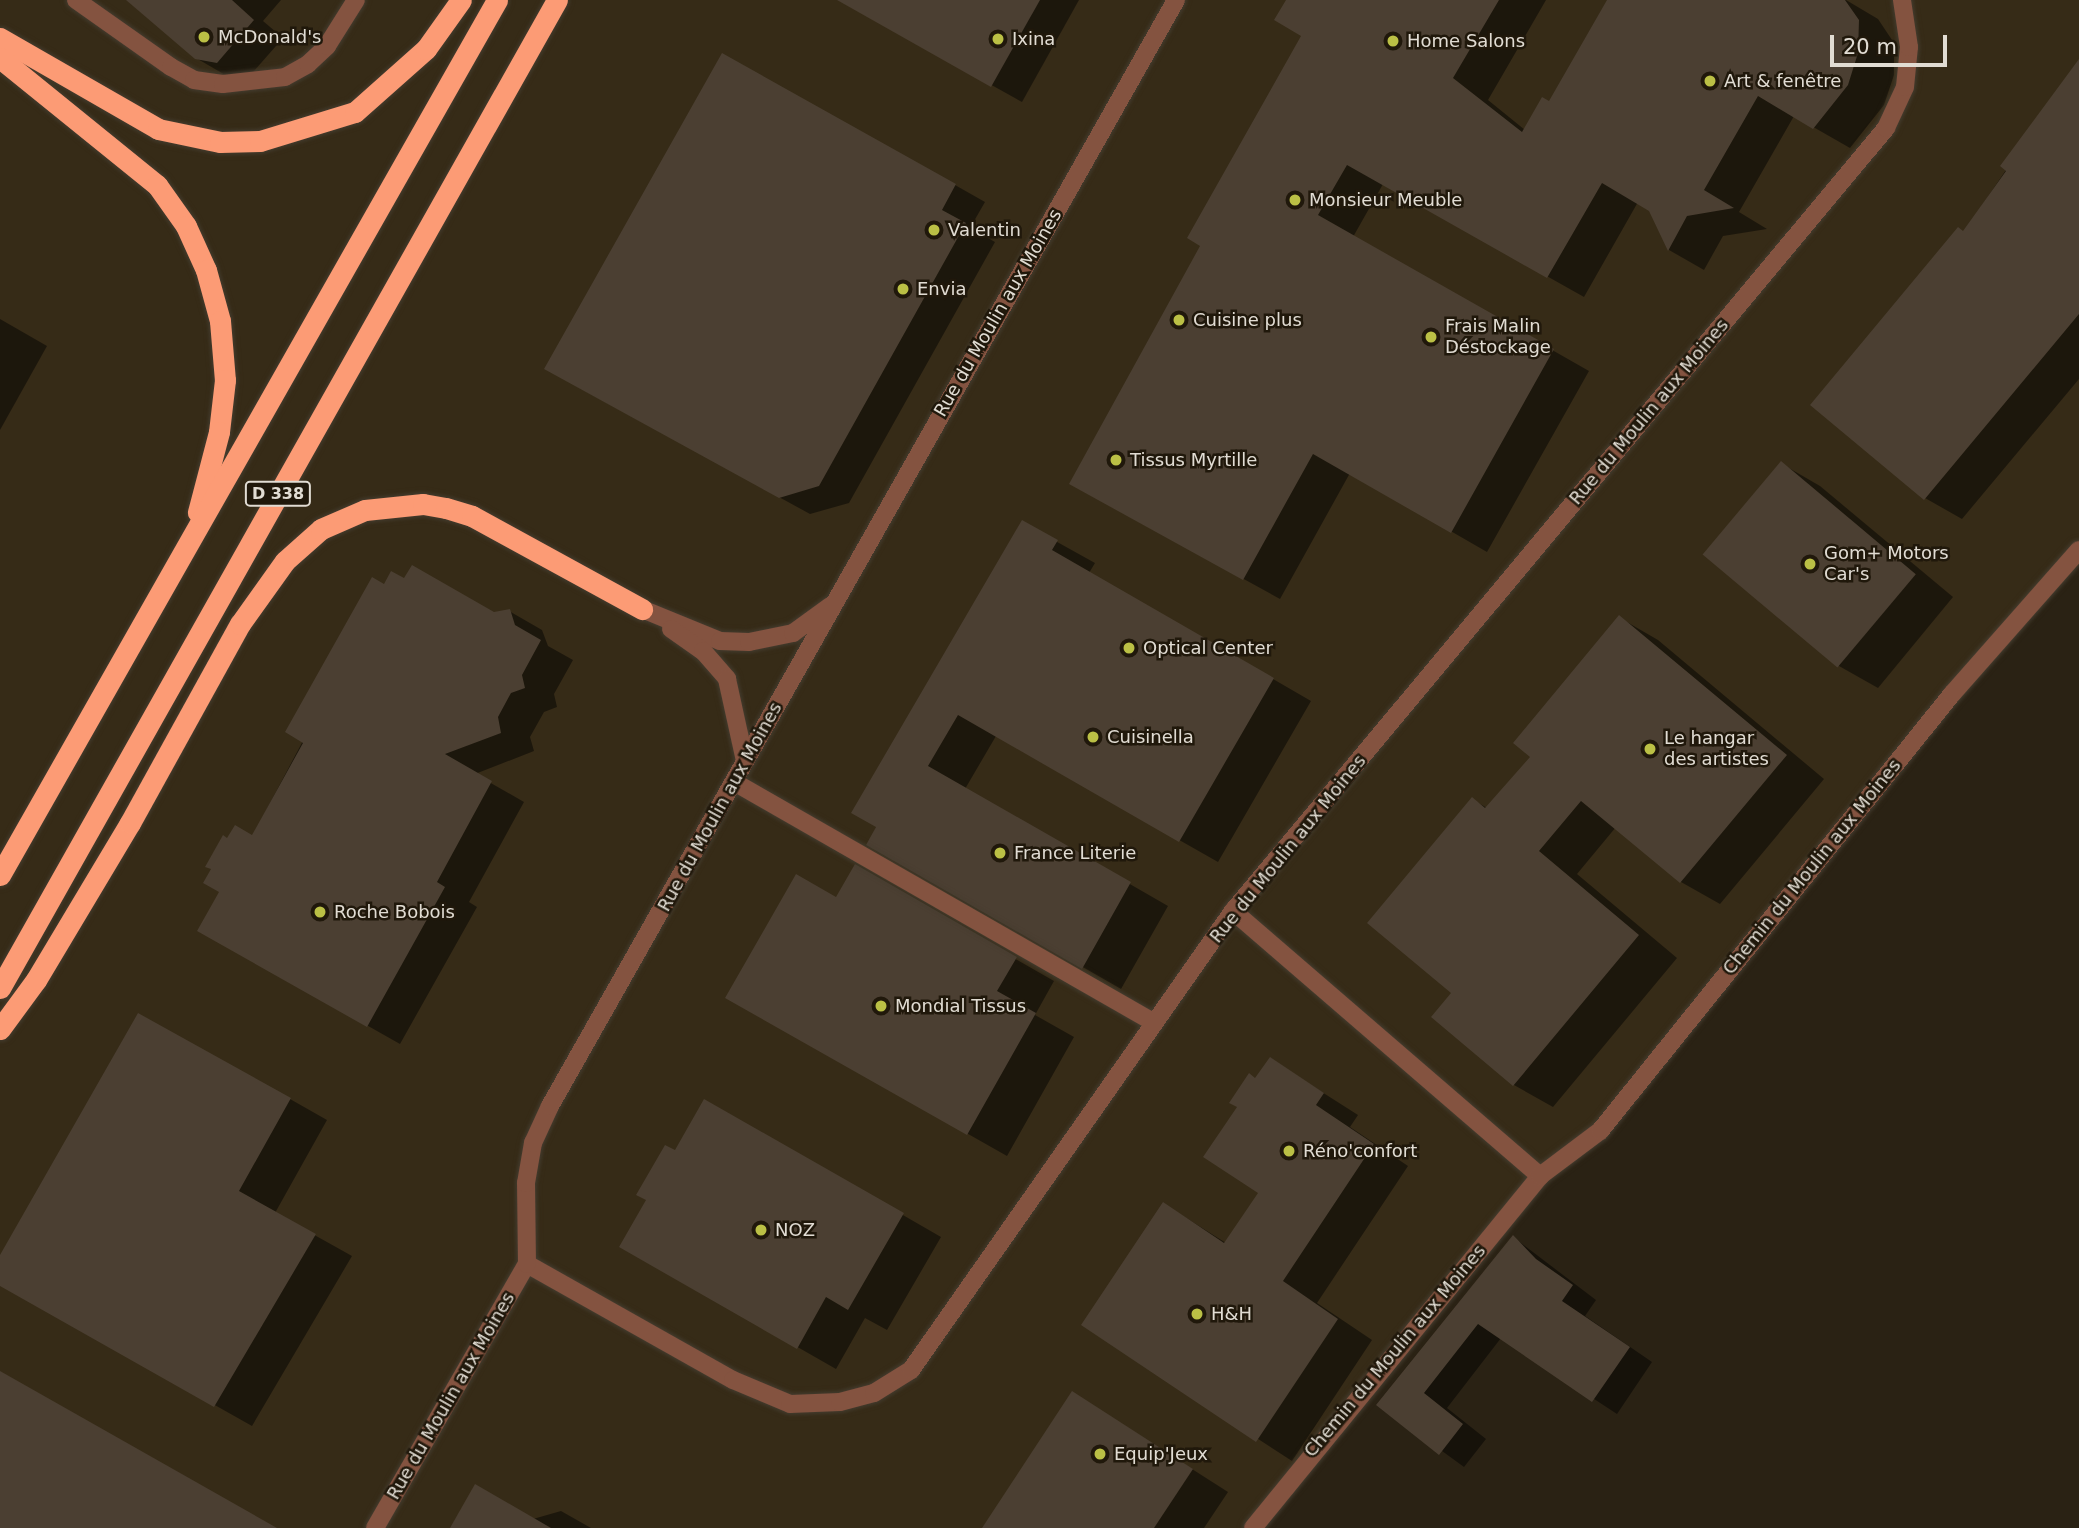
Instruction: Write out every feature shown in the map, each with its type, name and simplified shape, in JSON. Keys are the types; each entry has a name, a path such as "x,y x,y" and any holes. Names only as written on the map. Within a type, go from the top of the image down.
{"highway":[{"path":"0,38 158,129 220,142 260,142 355,112 426,49 461,0"},
{"name":"D 338","path":"0,875 497,0"},
{"name":"D 338","path":"0,988 557,0"},
{"path":"0,58 157,185 186,226 206,270 220,321 225,380 219,432 192,537"},
{"path":"0,1029 36,980 130,823 240,624 285,561 321,529 365,510 399,505 446,508 471,516 642,609"}],"street":[{"path":"76,0 171,67 194,80 223,84 285,77 308,64 327,46 356,0"},
{"name":"Rue du Moulin aux Moines","path":"375,1528 527,1264 525,1196 533,1143 1176,0"},
{"name":"Rue du Moulin aux Moines","path":"527,1264 733,1381 790,1404 840,1402 874,1393 911,1370 1233,911 1886,128 1905,87 1909,47 1902,0"},
{"name":"Chemin du Moulin aux Moines","path":"1253,1528 1540,1176 1600,1131 1952,694 2079,550"},
{"path":"642,609 720,641 749,642 793,633 835,602"},
{"path":"642,609 703,651 727,679 746,761"},
{"path":"734,782 1154,1023"},
{"path":"1233,911 1540,1176"}],"shaded area":[{"path":"0,0 2079,0 2079,557 1600,1131 1540,1176 1253,1528 0,1528"}],"building":[{"name":"McDonald's","path":"126,0 232,0 254,20 217,63 195,59"},
{"path":"837,0 1040,0 991,87"},
{"path":"1286,0 1499,0 1453,78 1522,132 1542,97 1549,101 1607,0 1845,0 1859,20 1858,53 1848,85 1813,129 1758,96 1704,190 1734,208 1687,216 1668,251 1649,211 1602,183 1547,278 1347,165 1318,215 1554,349 1451,533 1313,454 1243,580 1069,484 1200,246 1187,238 1301,36 1274,20"},
{"path":"722,53 956,184 942,210 966,223 819,486 779,498 544,369"},
{"path":"2079,59 2079,314 1924,500 1810,405 1958,227 1963,231 2006,171 2000,166"},
{"name":"Gom+ Motors Car's","path":"1781,461 1916,574 1837,668 1703,554"},
{"path":"1022,520 1058,540 1052,550 1274,678 1179,842 958,715 928,766 1131,882 1082,969 866,845 876,827 851,813"},
{"path":"412,565 494,612 510,609 515,625 541,640 522,675 525,688 511,693 498,717 501,733 445,754 492,781 437,882 445,887 367,1027 197,931 219,892 203,883 211,869 205,867 223,835 227,838 235,825 252,835 303,743 285,732 372,577 384,584 391,571 404,578"},
{"path":"1619,615 1787,755 1680,883 1581,801 1539,851 1639,935 1513,1086 1431,1017 1451,993 1367,923 1472,797 1485,808 1530,757 1513,743"},
{"name":"Mondial Tissus","path":"855,864 1017,957 997,991 1036,1013 967,1135 725,998 796,874 836,897"},
{"path":"138,1013 291,1098 239,1191 316,1234 214,1407 0,1286 0,1255"},
{"path":"1270,1057 1324,1093 1316,1105 1374,1144 1283,1281 1338,1319 1256,1442 1081,1325 1163,1202 1224,1243 1258,1193 1203,1157 1237,1107 1229,1103 1249,1073 1255,1078"},
{"name":"NOZ","path":"704,1099 904,1213 848,1310 826,1297 797,1349 619,1247 646,1200 636,1195 665,1145 675,1150"},
{"path":"1513,1235 1536,1259 1573,1285 1562,1301 1630,1347 1592,1402 1478,1324 1424,1393 1463,1424 1439,1455 1376,1405"},
{"path":"0,1371 277,1528 0,1528"},
{"name":"Equip'Jeux","path":"1072,1391 1193,1469 1154,1528 982,1528"},
{"path":"475,1484 551,1528 450,1528"}],"place":[{"name":"McDonald's","path":"204,37"},
{"name":"Ixina","path":"998,39"},
{"name":"Home Salons","path":"1393,41"},
{"name":"Art & fenêtre","path":"1710,81"},
{"name":"Monsieur Meuble","path":"1295,200"},
{"name":"Valentin","path":"934,230"},
{"name":"Envia","path":"903,289"},
{"name":"Cuisine plus","path":"1179,320"},
{"name":"Frais Malin Déstockage","path":"1431,337"},
{"name":"Tissus Myrtille","path":"1116,460"},
{"name":"Gom+ Motors Car's","path":"1810,564"},
{"name":"Optical Center","path":"1129,648"},
{"name":"Cuisinella","path":"1093,737"},
{"name":"Le hangar des artistes","path":"1650,749"},
{"name":"France Literie","path":"1000,853"},
{"name":"Roche Bobois","path":"320,912"},
{"name":"Mondial Tissus","path":"881,1006"},
{"name":"Réno'confort","path":"1289,1151"},
{"name":"NOZ","path":"761,1230"},
{"name":"H&H","path":"1197,1314"},
{"name":"Equip'Jeux","path":"1100,1454"}]}
